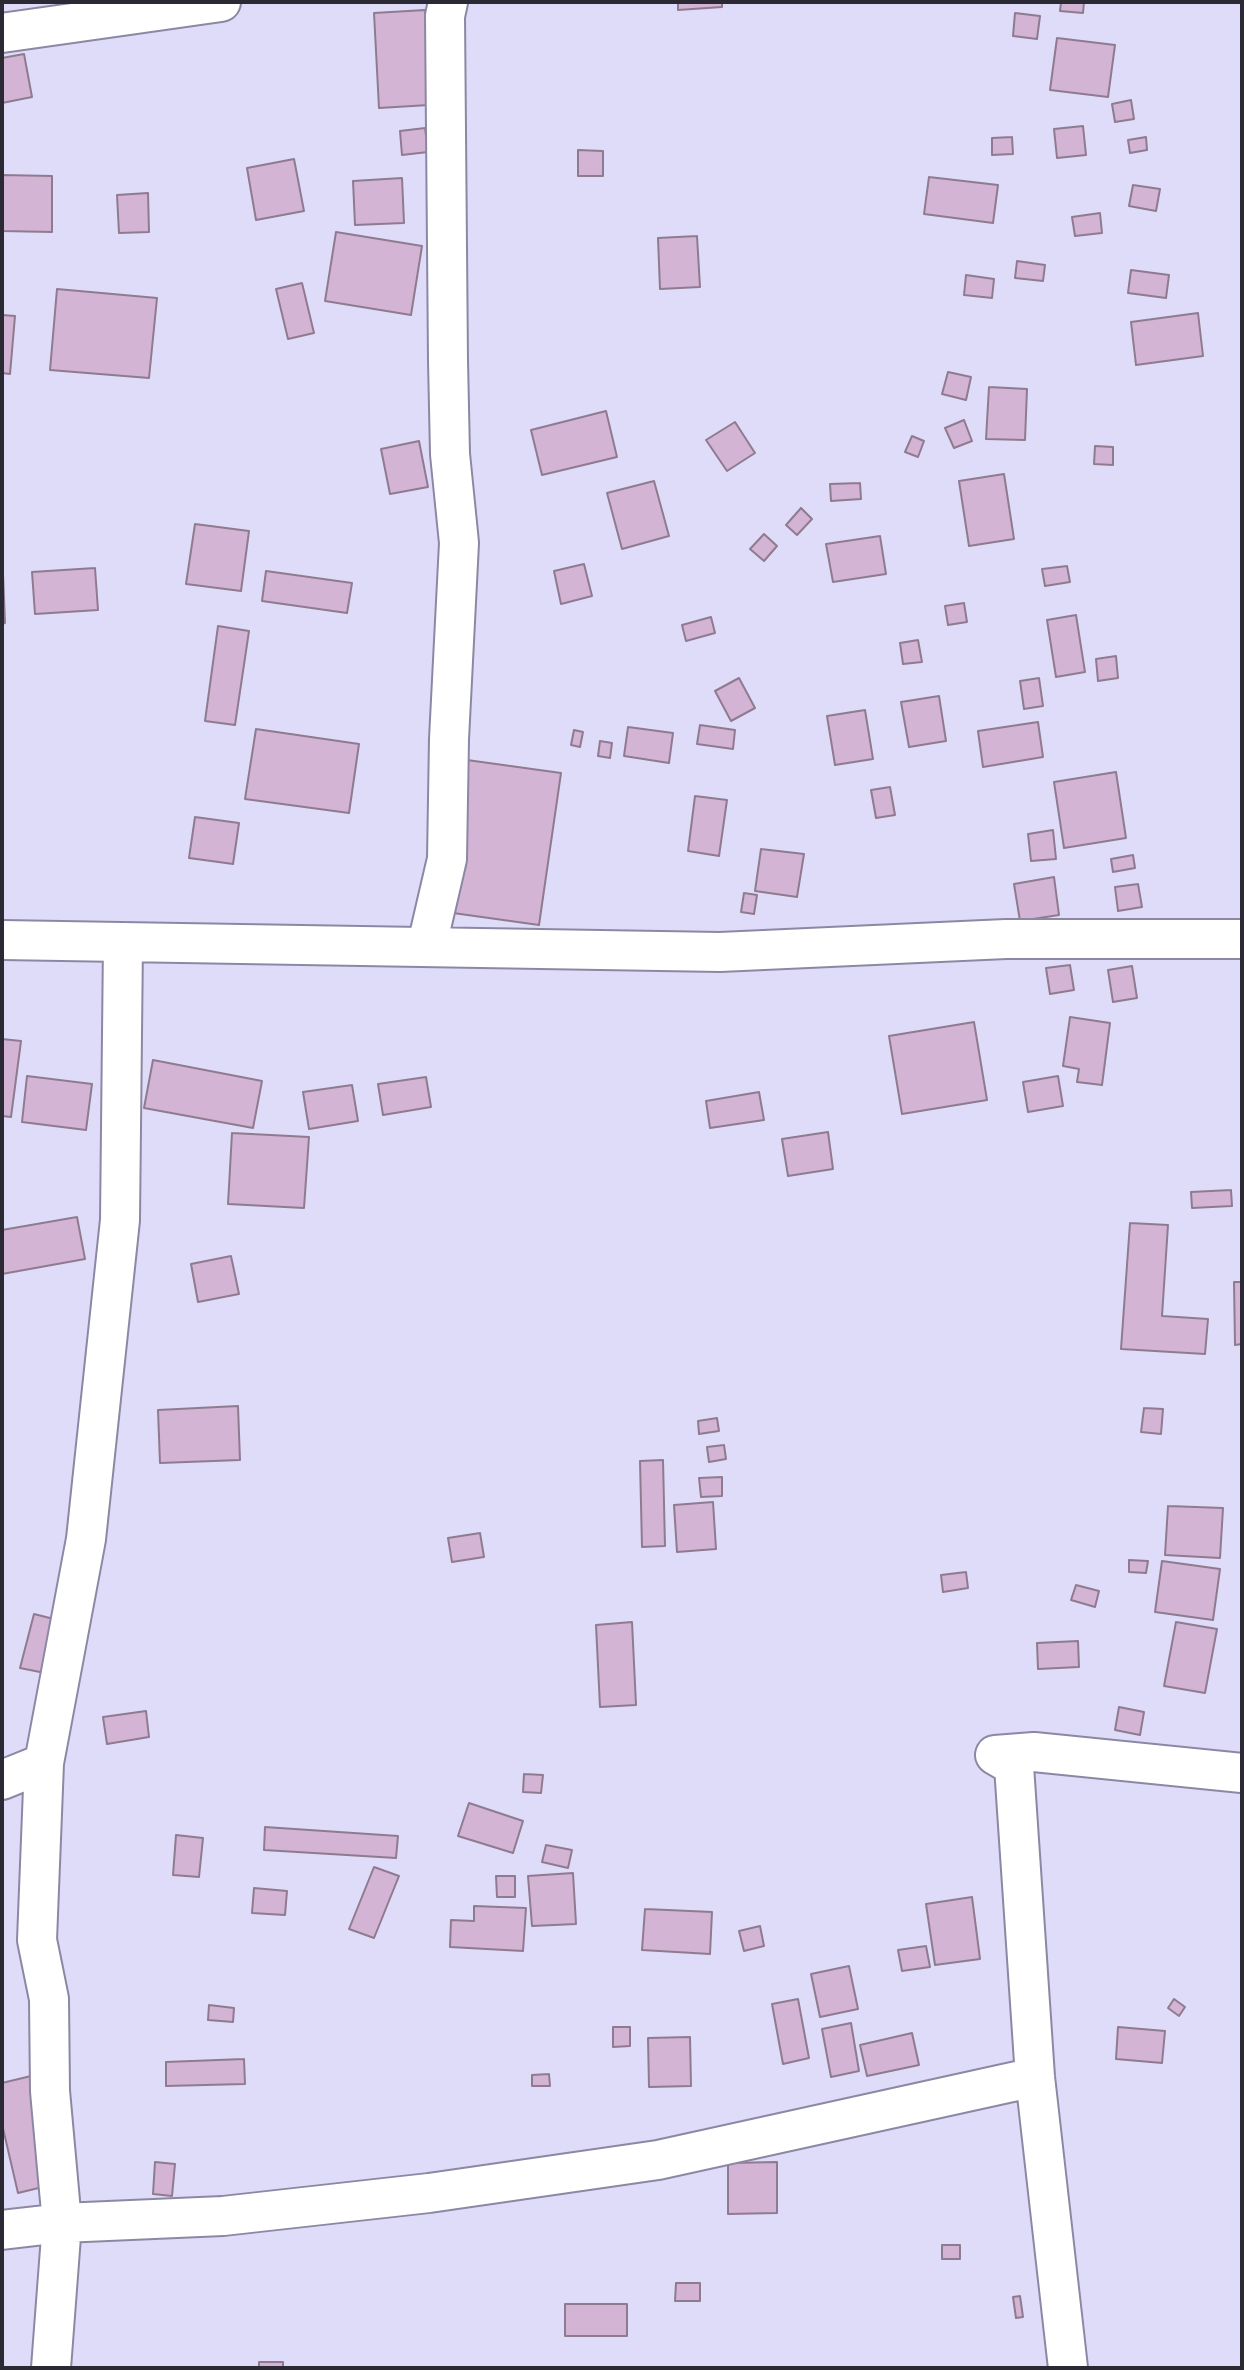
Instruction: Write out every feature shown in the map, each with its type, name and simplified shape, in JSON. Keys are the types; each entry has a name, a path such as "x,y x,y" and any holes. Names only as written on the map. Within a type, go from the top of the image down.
{"street":[{"path":"2,33 221,2"},
{"path":"427,945 447,859 449,738 459,543 450,454 448,361 445,16 448,2"},
{"path":"2,940 427,945 720,952 1006,939 1242,939"},
{"path":"51,2368 62,2223 50,2091 50,1999 37,1940 44,1763 86,1539 120,1220 123,942"},
{"path":"1068,2368 1035,2077 1014,1766 995,1755 1034,1752 1242,1773"},
{"path":"2,1780 44,1763"},
{"path":"2,2230 62,2223 223,2217 429,2193 658,2160 1035,2077"}],"building":[{"path":"678,2 722,2 722,7 678,10"},
{"path":"1061,2 1084,2 1083,13 1060,11"},
{"path":"425,10 429,105 379,108 374,13"},
{"path":"1015,13 1040,16 1037,39 1013,36"},
{"path":"1057,38 1115,45 1108,97 1050,90"},
{"path":"24,54 32,97 2,103 2,58"},
{"path":"1131,100 1134,119 1115,122 1112,104"},
{"path":"1083,126 1086,155 1057,158 1054,129"},
{"path":"425,128 428,152 402,155 400,131"},
{"path":"1012,137 1013,154 992,155 992,138"},
{"path":"1146,137 1147,150 1130,153 1128,140"},
{"path":"578,150 603,151 603,176 578,176"},
{"path":"294,159 304,211 256,220 247,168"},
{"path":"2,175 52,176 52,232 2,231"},
{"path":"929,177 998,185 993,223 924,214"},
{"path":"402,178 404,223 355,225 353,181"},
{"path":"1133,185 1160,189 1156,211 1129,206"},
{"path":"148,193 149,232 119,233 117,195"},
{"path":"1100,213 1102,233 1075,236 1072,217"},
{"path":"336,232 422,246 411,315 325,301"},
{"path":"697,236 700,287 660,289 658,238"},
{"path":"1017,261 1045,265 1043,281 1015,278"},
{"path":"1131,270 1169,275 1166,298 1128,293"},
{"path":"966,275 994,279 992,298 964,295"},
{"path":"302,283 314,333 288,339 276,289"},
{"path":"57,289 157,298 149,378 50,370"},
{"path":"1198,313 1203,356 1136,365 1131,322"},
{"path":"2,315 15,316 10,374 2,373"},
{"path":"948,372 971,377 966,400 942,394"},
{"path":"989,387 1027,389 1025,440 986,439"},
{"path":"606,411 617,457 542,475 531,430"},
{"path":"964,420 972,441 954,448 945,428"},
{"path":"735,422 755,453 727,471 706,440"},
{"path":"912,436 924,441 918,457 905,452"},
{"path":"419,441 428,487 390,494 381,449"},
{"path":"1095,446 1113,447 1113,465 1094,464"},
{"path":"1004,474 1014,539 969,546 959,481"},
{"path":"654,481 669,536 622,549 607,493"},
{"path":"860,483 861,499 831,501 830,484"},
{"path":"801,508 812,519 797,535 786,525"},
{"path":"195,524 249,531 241,591 186,584"},
{"path":"764,534 777,546 764,561 750,549"},
{"path":"880,536 886,574 833,582 826,544"},
{"path":"2,549 5,623 2,624"},
{"path":"584,564 592,596 561,604 554,571"},
{"path":"1067,566 1070,582 1045,586 1042,569"},
{"path":"95,568 98,610 35,614 32,572"},
{"path":"266,571 352,583 347,613 262,601"},
{"path":"964,603 967,622 948,625 945,606"},
{"path":"1076,615 1085,672 1056,677 1047,620"},
{"path":"711,617 715,633 686,641 682,625"},
{"path":"218,626 249,631 235,725 205,721"},
{"path":"918,640 922,662 903,664 900,643"},
{"path":"1116,656 1118,678 1098,681 1096,659"},
{"path":"739,678 755,708 731,721 715,691"},
{"path":"1039,678 1043,706 1024,709 1020,681"},
{"path":"939,696 946,741 909,747 901,702"},
{"path":"865,710 873,759 835,765 827,716"},
{"path":"1038,722 1043,757 983,767 978,731"},
{"path":"700,725 735,730 733,749 697,744"},
{"path":"628,727 673,733 669,763 624,756"},
{"path":"256,729 359,744 349,813 245,799"},
{"path":"574,730 583,732 580,747 571,745"},
{"path":"600,741 612,743 610,758 598,756"},
{"path":"467,760 561,773 539,925 446,912"},
{"path":"1116,772 1126,838 1064,848 1054,782"},
{"path":"890,787 895,815 876,818 871,790"},
{"path":"695,796 727,800 719,856 688,851"},
{"path":"195,817 239,823 233,864 189,858"},
{"path":"1053,830 1056,859 1031,861 1028,834"},
{"path":"761,849 804,854 797,897 755,891"},
{"path":"1133,855 1135,868 1113,872 1111,859"},
{"path":"1054,877 1059,915 1020,921 1014,884"},
{"path":"1138,884 1142,907 1118,911 1115,887"},
{"path":"744,893 757,895 754,914 741,912"},
{"path":"1070,965 1074,990 1050,994 1046,968"},
{"path":"1132,966 1137,998 1113,1002 1108,970"},
{"path":"1070,1017 1110,1023 1102,1085 1077,1082 1079,1069 1063,1066"},
{"path":"974,1022 987,1100 902,1114 889,1036"},
{"path":"2,1039 21,1041 11,1117 2,1116"},
{"path":"153,1060 262,1081 253,1128 144,1108"},
{"path":"27,1076 92,1084 86,1130 22,1122"},
{"path":"1058,1076 1063,1106 1028,1112 1023,1082"},
{"path":"426,1077 431,1107 383,1115 378,1084"},
{"path":"352,1085 358,1121 309,1129 303,1092"},
{"path":"759,1092 764,1120 710,1128 706,1101"},
{"path":"828,1132 833,1169 788,1176 782,1139"},
{"path":"232,1133 309,1137 304,1208 228,1204"},
{"path":"1231,1190 1232,1206 1192,1208 1191,1192"},
{"path":"77,1217 85,1259 2,1274 2,1230"},
{"path":"1130,1223 1168,1225 1162,1316 1208,1319 1205,1354 1121,1349"},
{"path":"231,1256 239,1294 198,1302 191,1264"},
{"path":"1234,1282 1242,1282 1242,1344 1235,1345"},
{"path":"238,1406 240,1460 160,1463 158,1410"},
{"path":"1144,1408 1163,1409 1161,1434 1141,1432"},
{"path":"717,1418 719,1431 699,1434 698,1421"},
{"path":"724,1445 726,1459 709,1462 707,1447"},
{"path":"663,1460 665,1546 642,1547 640,1461"},
{"path":"722,1477 722,1496 701,1497 699,1478"},
{"path":"713,1502 716,1549 677,1552 674,1505"},
{"path":"1168,1506 1223,1508 1220,1558 1165,1555"},
{"path":"480,1533 484,1557 452,1562 448,1538"},
{"path":"1129,1560 1148,1561 1146,1573 1129,1572"},
{"path":"1162,1561 1220,1569 1213,1620 1155,1612"},
{"path":"966,1572 968,1588 943,1592 941,1575"},
{"path":"1076,1585 1099,1591 1095,1607 1071,1600"},
{"path":"34,1614 58,1620 45,1673 20,1668"},
{"path":"632,1622 636,1705 600,1707 596,1625"},
{"path":"1176,1622 1217,1629 1205,1693 1164,1686"},
{"path":"1078,1641 1079,1667 1038,1669 1037,1643"},
{"path":"1119,1707 1144,1712 1140,1735 1115,1730"},
{"path":"146,1711 149,1737 107,1744 103,1717"},
{"path":"524,1774 543,1775 541,1793 523,1792"},
{"path":"469,1803 523,1821 513,1853 458,1836"},
{"path":"265,1827 398,1836 396,1858 264,1850"},
{"path":"176,1835 203,1838 199,1877 173,1875"},
{"path":"546,1845 572,1850 568,1868 542,1862"},
{"path":"374,1867 399,1876 374,1938 349,1929"},
{"path":"573,1873 576,1924 532,1926 528,1876"},
{"path":"496,1876 515,1876 515,1897 497,1897"},
{"path":"254,1888 287,1891 285,1915 252,1913"},
{"path":"972,1897 980,1959 935,1965 926,1904"},
{"path":"474,1906 526,1908 523,1951 450,1947 451,1920 474,1921"},
{"path":"645,1909 712,1912 710,1954 642,1950"},
{"path":"760,1926 764,1946 744,1951 739,1931"},
{"path":"926,1946 930,1967 902,1971 898,1950"},
{"path":"849,1966 858,2009 820,2017 811,1974"},
{"path":"798,1999 809,2058 783,2064 772,2004"},
{"path":"1174,1999 1185,2007 1179,2016 1168,2008"},
{"path":"209,2005 234,2008 233,2022 208,2020"},
{"path":"851,2023 859,2071 831,2077 822,2029"},
{"path":"613,2027 630,2027 630,2046 613,2047"},
{"path":"1118,2027 1165,2031 1162,2063 1116,2059"},
{"path":"912,2033 919,2065 867,2076 860,2045"},
{"path":"690,2037 691,2086 649,2087 648,2038"},
{"path":"244,2059 245,2084 166,2086 166,2062"},
{"path":"549,2074 550,2086 532,2086 532,2075"},
{"path":"31,2076 55,2184 18,2193 2,2124 2,2083"},
{"path":"155,2162 175,2164 172,2196 153,2194"},
{"path":"777,2162 777,2213 728,2214 728,2163"},
{"path":"942,2245 960,2245 960,2259 942,2259"},
{"path":"676,2283 700,2283 700,2301 675,2301"},
{"path":"1020,2296 1023,2317 1016,2318 1013,2297"},
{"path":"565,2304 627,2304 627,2336 565,2336"},
{"path":"259,2362 283,2362 283,2368 259,2368"}]}
